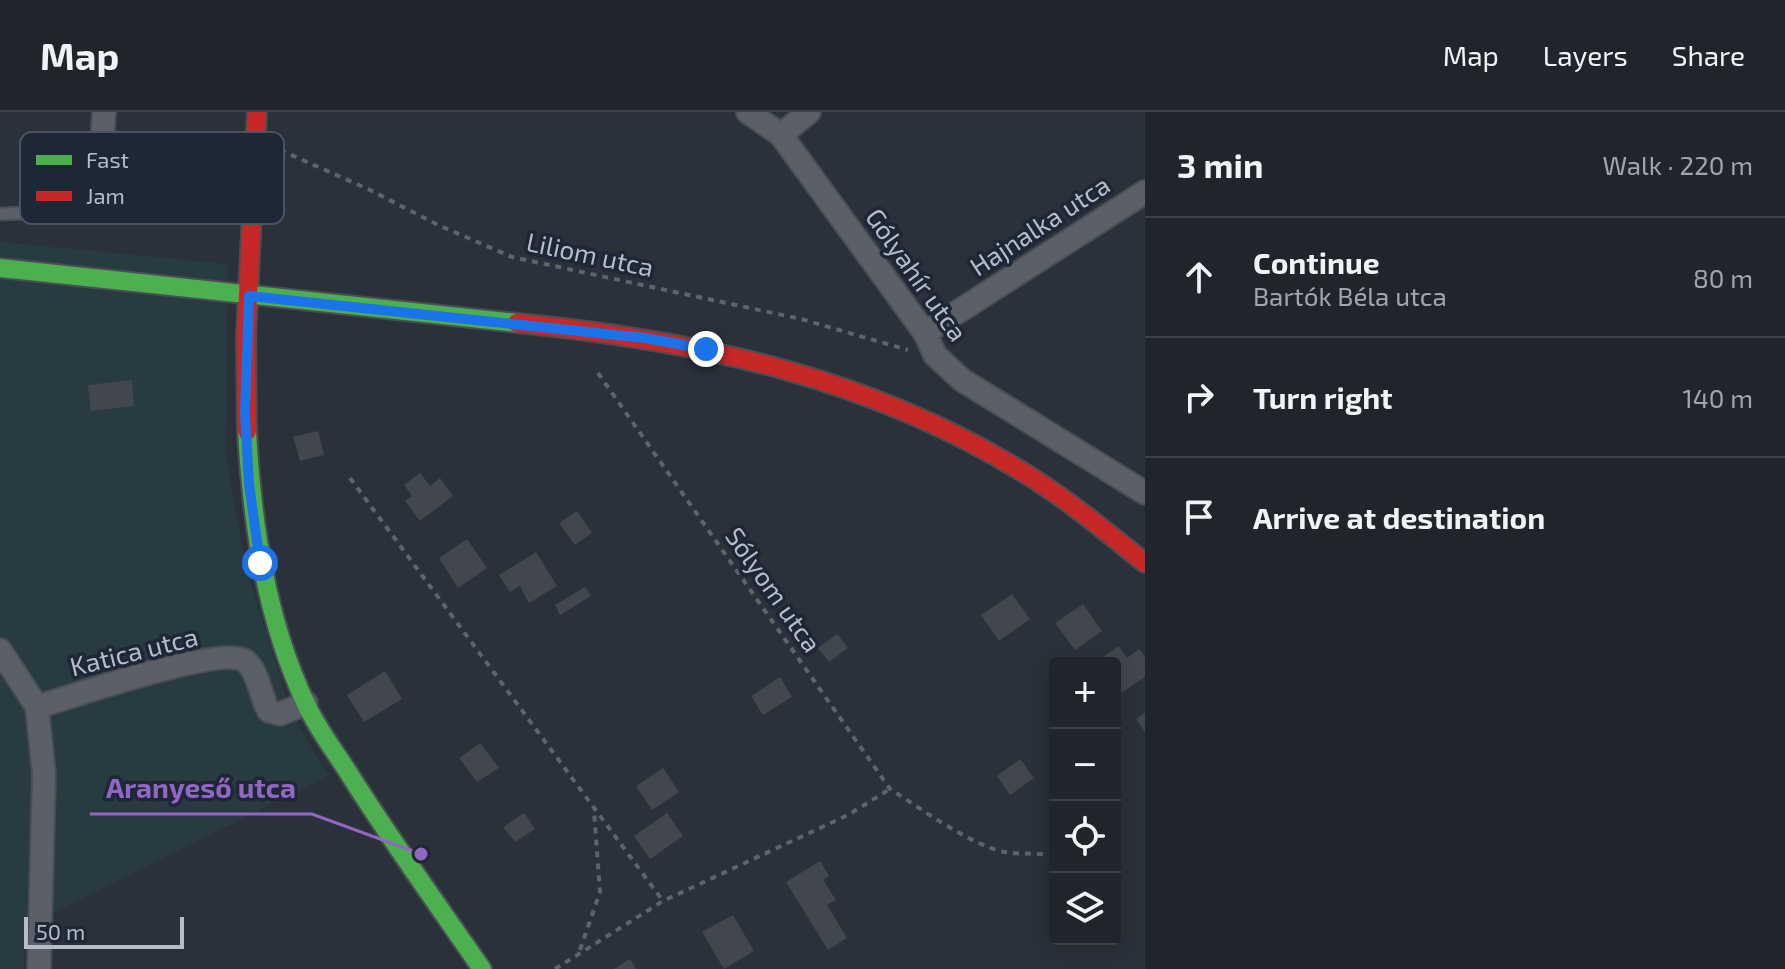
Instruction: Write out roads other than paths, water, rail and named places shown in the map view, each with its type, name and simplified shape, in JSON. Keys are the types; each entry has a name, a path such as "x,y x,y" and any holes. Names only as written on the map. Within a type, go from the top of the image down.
{"main road":[{"path":"256,132 257,112"},
{"path":"252,224 245,413 251,500 260,563 281,635 306,703 364,800 482,969"},
{"path":"0,268 645,338 742,357 806,374 879,400 968,440 1142,554"}],"street":[{"path":"103,132 104,112"},
{"name":"Gólyahír utca","path":"748,112 781,135 925,333 935,355 962,380 1145,493"},
{"path":"781,135 809,112"},
{"name":"Hajnalka utca","path":"925,333 1145,192"},
{"path":"0,650 37,707 44,774 39,969"},
{"name":"Katica utca","path":"37,707 171,667 230,657 243,660 252,668 269,711 280,714 306,703"}],"lane":[{"path":"0,214 20,213"}],"place":[{"name":"Aranyeső utca","path":"421,854"}]}
